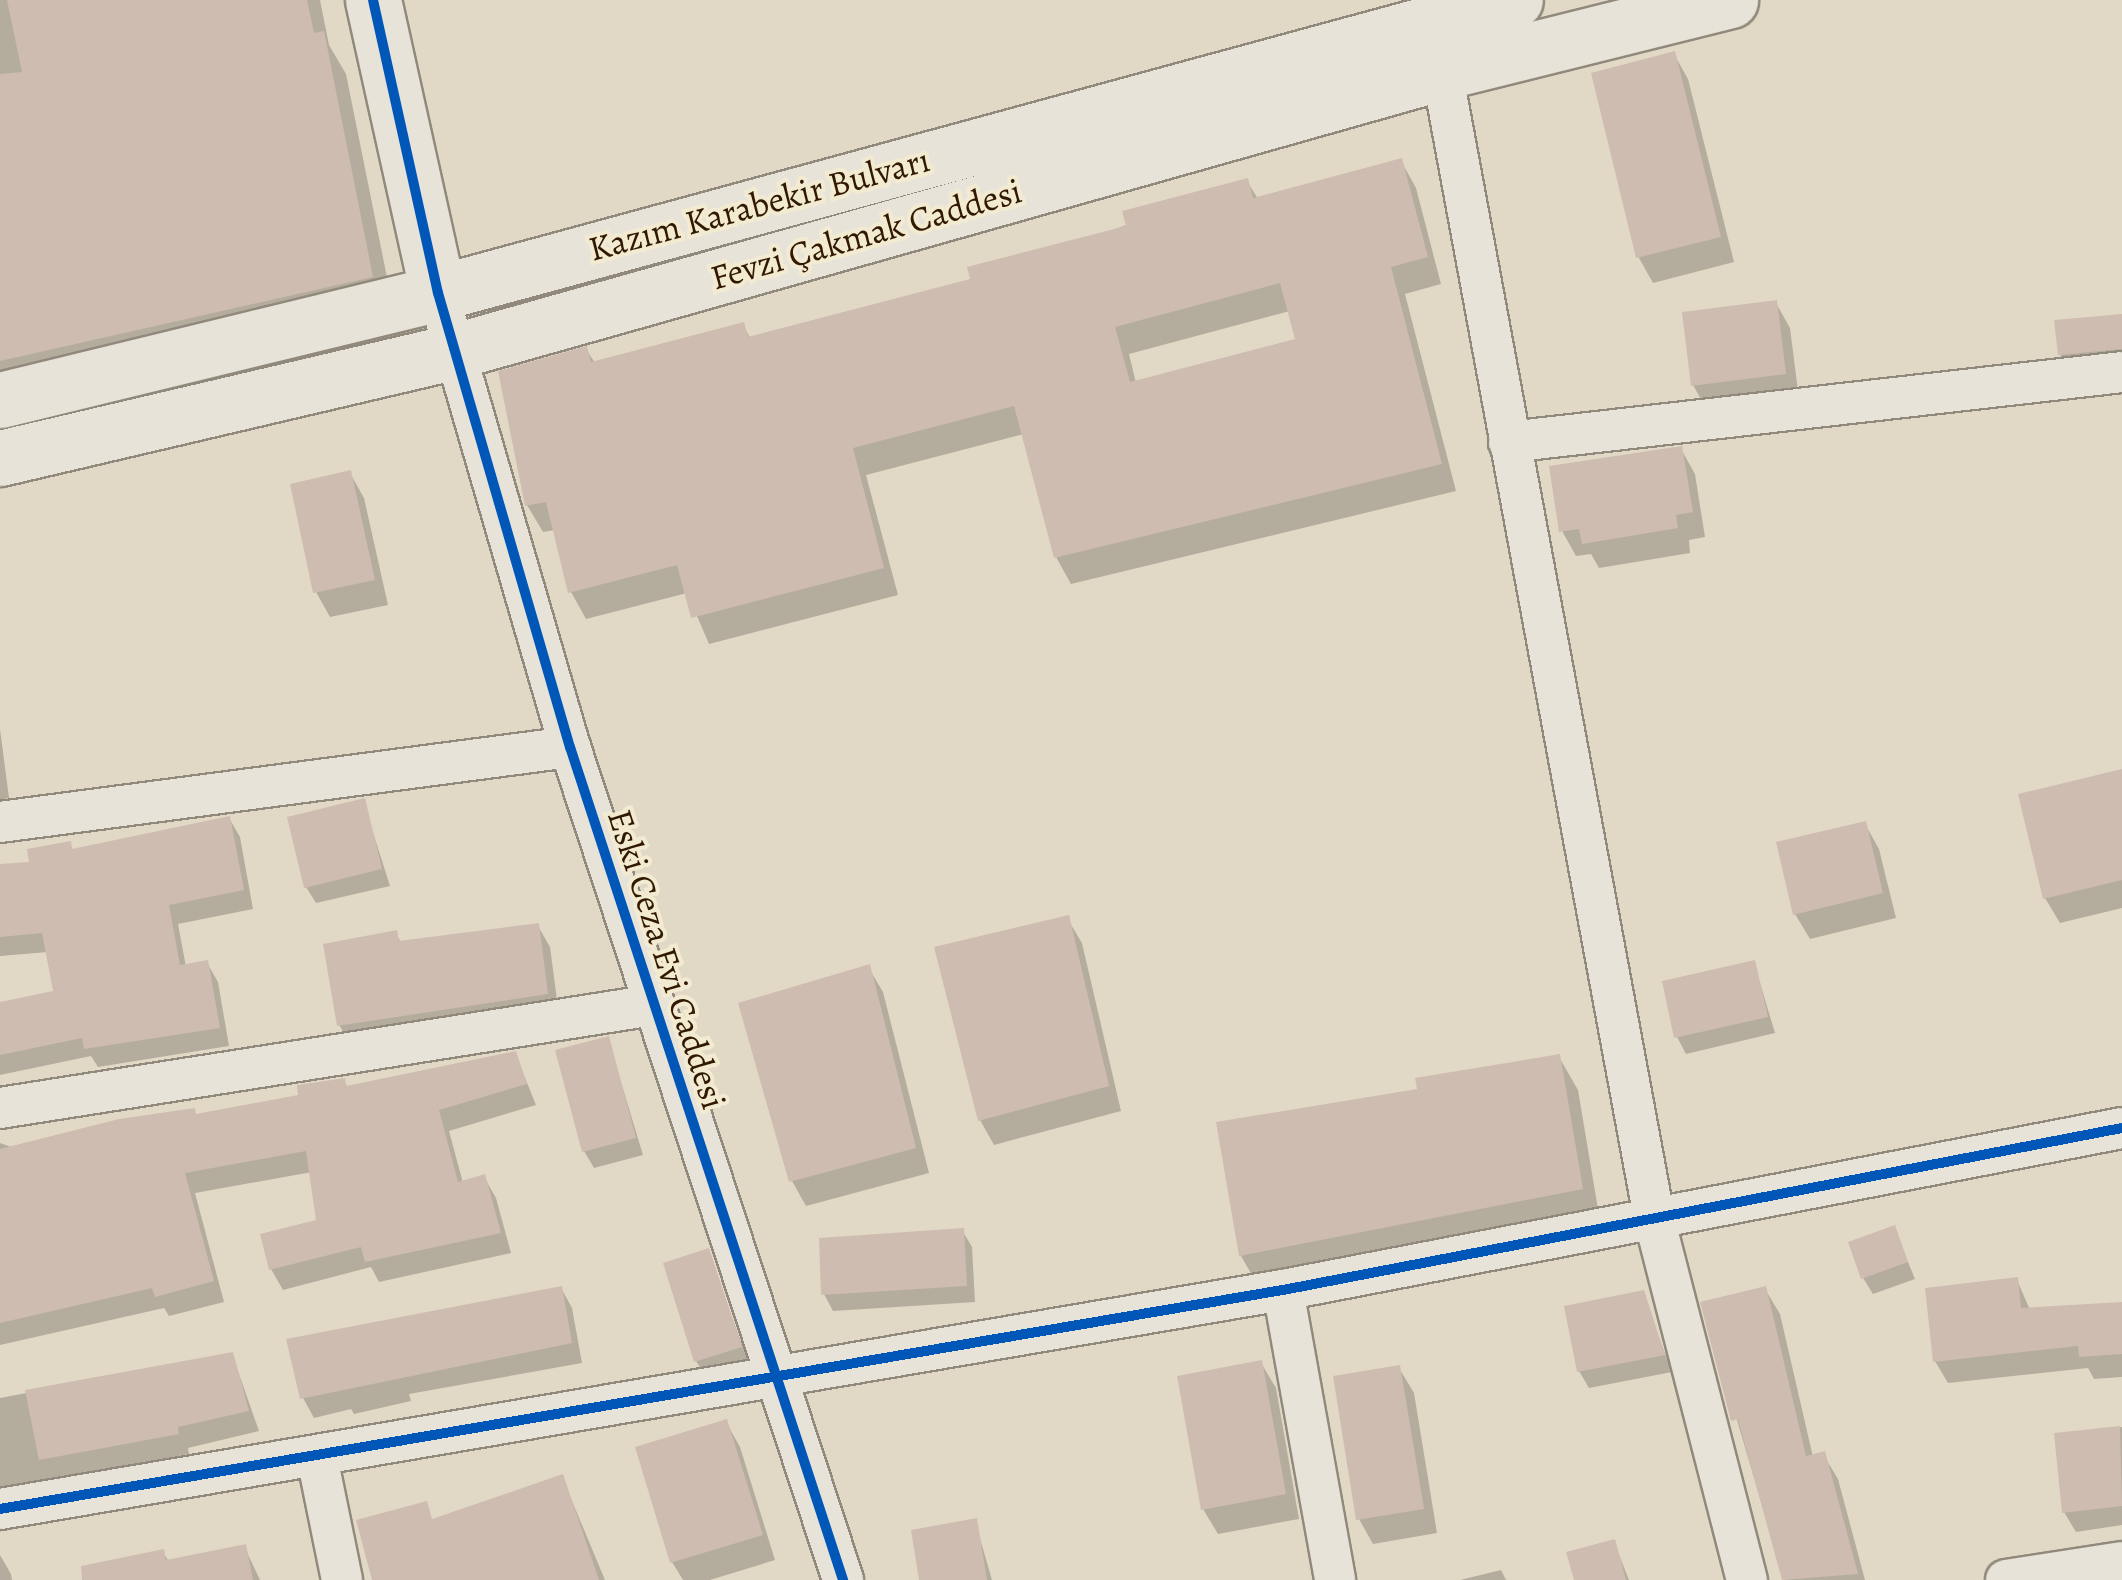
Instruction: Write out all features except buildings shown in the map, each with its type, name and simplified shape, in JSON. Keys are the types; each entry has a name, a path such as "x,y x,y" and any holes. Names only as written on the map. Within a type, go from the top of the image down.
{"main road":[{"path":"373,0 438,293"},
{"name":"Kazım Karabekir Bulvarı","path":"0,400 438,293 1407,12 1515,0"},
{"name":"Fevzi Çakmak Caddesi","path":"0,458 455,350 1442,72 1730,0"}],"street":[{"path":"1442,72 1655,1222 1747,1580"},
{"name":"Eski Ceza Evi Caddesi","path":"438,293 570,747 843,1580"},
{"path":"1509,442 2122,372"},
{"path":"0,822 570,747"},
{"path":"0,1108 652,1005"},
{"path":"0,1510 317,1458 775,1372 1283,1290 1655,1222 2122,1128"},
{"path":"1283,1290 1335,1580"},
{"path":"317,1458 342,1580"},
{"path":"2006,1580 2122,1562"}],"cycle path":[{"path":"373,0 438,293 570,747 843,1580"},
{"path":"0,1509 1283,1290 2122,1128"}]}
